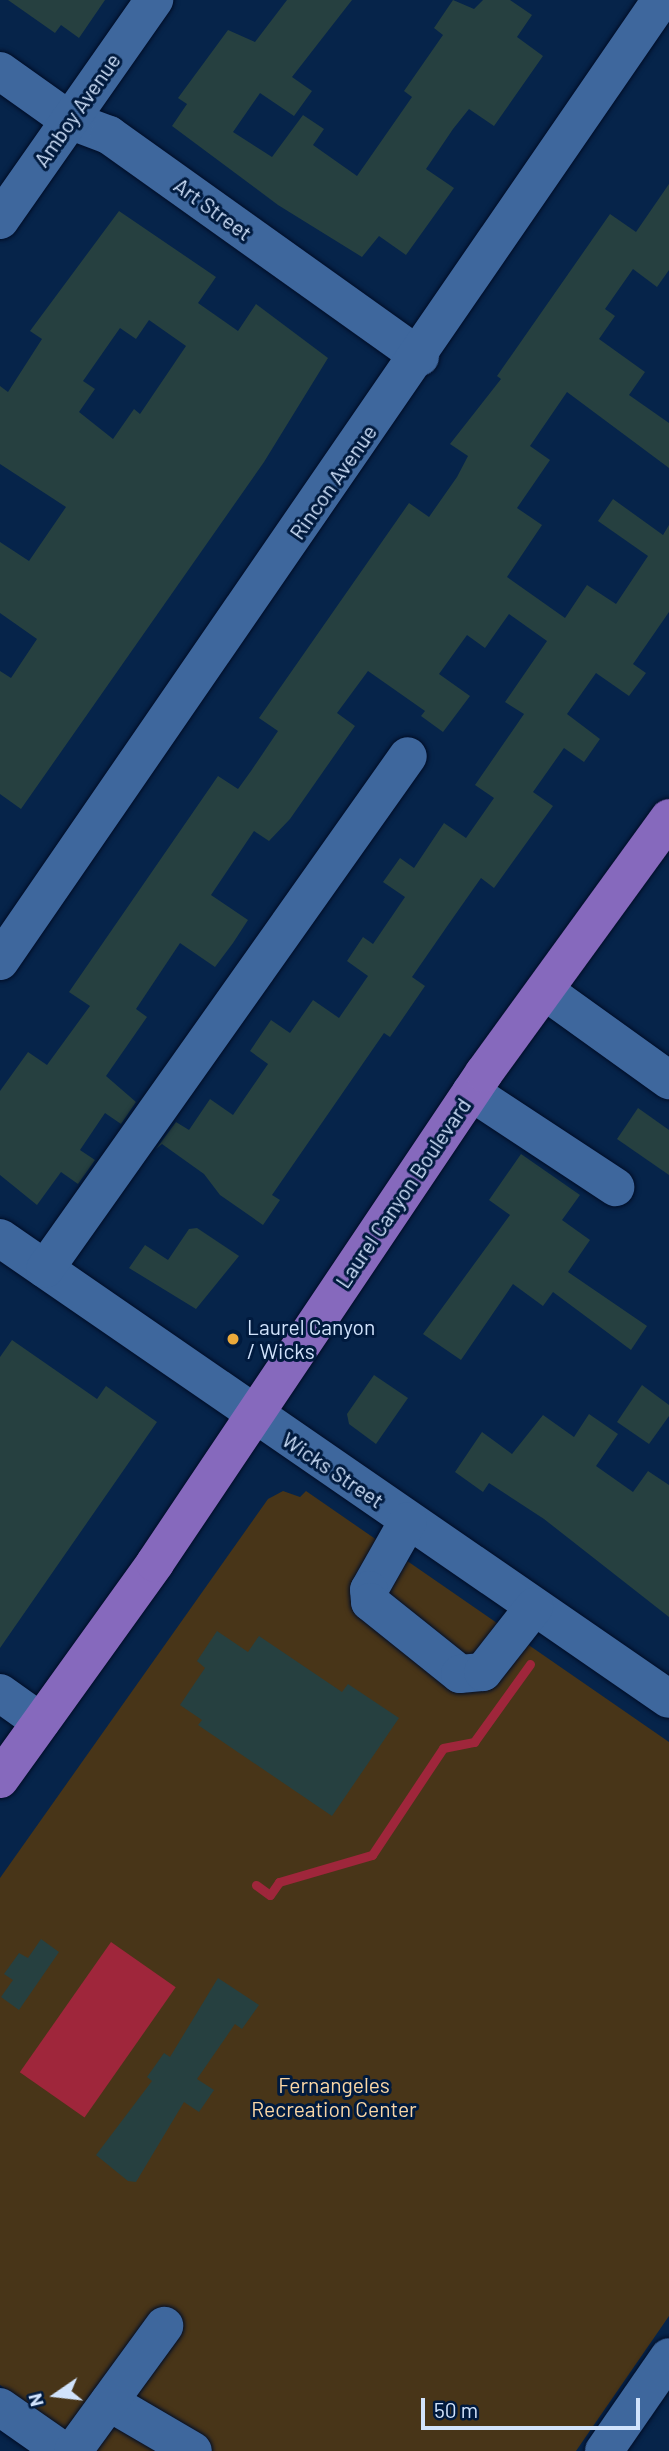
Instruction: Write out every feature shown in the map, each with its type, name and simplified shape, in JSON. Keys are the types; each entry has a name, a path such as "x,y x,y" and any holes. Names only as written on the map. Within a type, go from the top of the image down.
{"main road":[{"name":"Laurel Canyon Boulevard","path":"0,1779 471,1092 669,818"}],"street":[{"name":"Amboy Avenue","path":"0,220 153,0"},
{"name":"Rincon Avenue","path":"0,961 420,357 661,0"},
{"name":"Art Street","path":"0,71 69,120 109,135 420,357"},
{"path":"45,1269 408,756"},
{"path":"545,991 669,1080"},
{"path":"471,1092 615,1187"},
{"name":"Wicks Street","path":"0,1238 251,1414 669,1699"},
{"path":"408,1521 369,1590 370,1602 460,1674 483,1672 534,1607"},
{"path":"0,1693 41,1722"},
{"path":"73,2451 164,2326"},
{"path":"604,2451 669,2357"},
{"path":"109,2402 193,2451"},
{"path":"0,2407 63,2451"}],"green space":[{"name":"Fernangeles Recreation Center","path":"283,1491 300,1497 306,1491 669,1742 669,2316 576,2451 95,2451 0,2385 0,1878 268,1499"}],"shaded area":[{"path":"111,1942 176,1987 85,2118 20,2072"}],"building":[{"path":"8,0 105,0 79,38 61,25 55,33"},
{"path":"287,0 352,0 292,77 312,91 294,116 260,93 233,132 272,157 303,115 324,129 313,145 357,176 412,97 404,91 443,35 434,28 453,0 474,9 483,0 510,0 532,15 517,37 543,56 494,126 469,109 453,129 426,169 454,188 406,255 379,236 362,257 278,205 172,126 187,104 178,98 228,30 255,42"},
{"path":"669,184 669,270 657,287 633,269 605,309 615,316 599,339 645,372 629,395 669,423 669,468 567,392 530,446 550,460 517,508 542,525 507,577 565,618 587,585 616,604 648,556 598,521 613,499 663,535 669,525 669,612 633,664 646,673 629,696 596,673 567,714 600,739 584,762 564,748 533,792 553,806 494,888 481,878 412,977 425,986 390,1037 384,1033 272,1195 280,1200 263,1225 220,1195 204,1174 162,1144 156,1149 176,1122 189,1130 210,1099 233,1115 268,1064 250,1051 271,1020 290,1033 313,1000 339,1018 368,976 347,961 363,937 373,944 405,897 383,882 400,858 414,868 444,823 466,838 494,798 475,785 524,714 505,702 547,641 509,614 485,648 467,635 439,674 470,696 443,732 421,716 425,711 368,671 337,713 355,726 290,819 269,841 254,831 211,895 248,920 233,943 215,967 180,943 136,1009 147,1017 106,1076 136,1102 121,1124 105,1113 80,1150 95,1160 78,1184 61,1172 37,1205 0,1175 0,1091 28,1052 47,1065 90,1006 69,992 218,776 238,789 251,771 278,731 259,718 409,503 429,517 457,477 468,456 450,444 501,379 497,376 610,214 636,232"},
{"path":"119,211 216,277 198,303 238,331 256,304 328,358 264,462 21,809 0,794 0,671 11,678 37,639 0,613 0,542 29,561 66,507 0,464 0,386 8,392 42,339 30,331","holes":["149,320 186,346 140,414 134,409 113,439 79,412 95,389 83,381 120,328 136,339"]},
{"path":"638,1108 669,1130 669,1175 617,1139"},
{"path":"521,1154 580,1195 562,1220 590,1240 568,1272 647,1326 631,1350 553,1292 543,1306 513,1284 461,1360 423,1334 510,1215 489,1200"},
{"path":"197,1228 239,1256 196,1309 129,1268 145,1245 168,1260 189,1229"},
{"path":"12,1340 97,1399 106,1386 157,1422 0,1648 0,1357"},
{"path":"374,1375 408,1398 376,1444 349,1424 347,1414"},
{"path":"642,1385 669,1405 669,1416 649,1444 617,1422"},
{"path":"589,1414 618,1434 596,1466 633,1492 648,1471 669,1485 669,1617 544,1519 489,1483 483,1492 455,1472 482,1432 512,1454 543,1415 574,1437"},
{"path":"217,1631 248,1652 259,1636 342,1692 348,1684 399,1718 332,1816 198,1725 202,1720 180,1705 205,1668 197,1661"},
{"path":"41,1939 59,1952 19,2010 1,1997 13,1980 4,1974 19,1953 28,1958"},
{"path":"218,1978 259,2005 242,2029 235,2024 197,2079 214,2090 199,2112 184,2102 136,2182 128,2181 96,2155 152,2081 147,2077 164,2053 170,2057"}],"waterway":[{"path":"256,1885 270,1895 279,1882 372,1855 443,1748 474,1742 530,1664"}],"place":[{"name":"Laurel Canyon / Wicks","path":"233,1339"}]}
